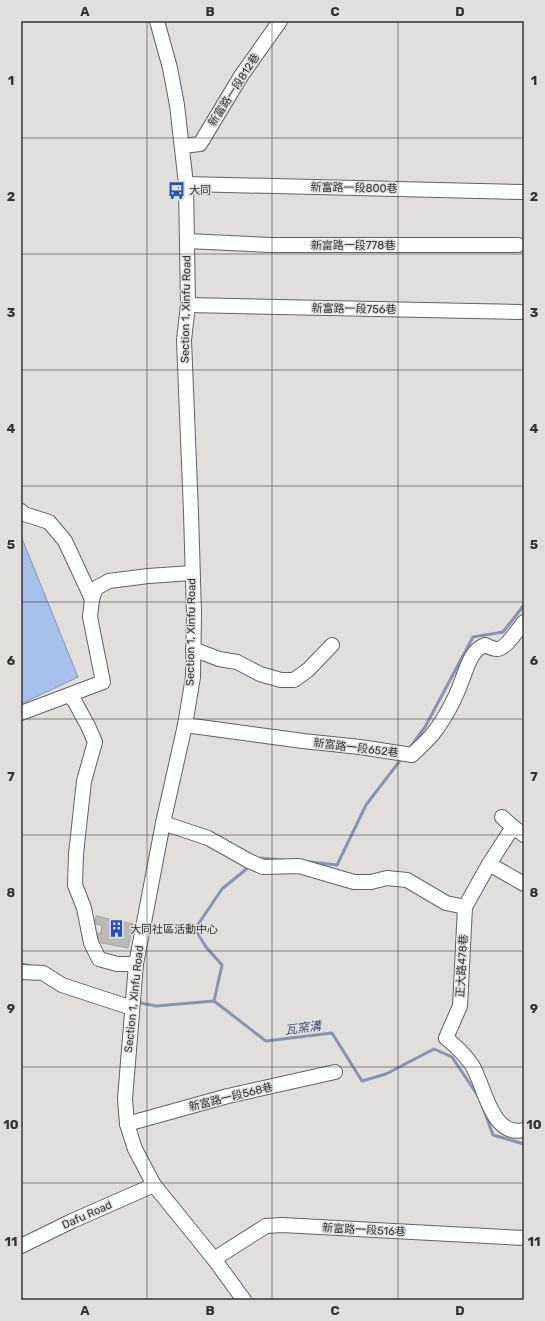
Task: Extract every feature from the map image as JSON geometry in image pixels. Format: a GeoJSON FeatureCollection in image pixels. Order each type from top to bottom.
{"type":"FeatureCollection","features":[{"type":"Feature","properties":{"kind":"street","name":"Section 1, Xinfu Road"},"geometry":{"type":"LineString","coordinates":[[157,21],[170,68],[177,105],[186,184],[188,305],[184,340],[192,513],[193,677],[185,725],[163,823],[136,964],[124,1099],[127,1124],[135,1149],[154,1185],[214,1259],[244,1300]]}},
{"type":"Feature","properties":{"kind":"street","name":"新富路一段812巷"},"geometry":{"type":"LineString","coordinates":[[182,146],[200,144],[241,76],[280,21]]}},
{"type":"Feature","properties":{"kind":"street","name":"新富路一段800巷"},"geometry":{"type":"LineString","coordinates":[[186,184],[523,192]]}},
{"type":"Feature","properties":{"kind":"street","name":"新富路一段778巷"},"geometry":{"type":"LineString","coordinates":[[187,241],[270,245],[518,245]]}},
{"type":"Feature","properties":{"kind":"street","name":"新富路一段756巷"},"geometry":{"type":"LineString","coordinates":[[188,305],[520,312]]}},
{"type":"Feature","properties":{"kind":"street"},"geometry":{"type":"LineString","coordinates":[[21,511],[24,514],[49,522],[65,541],[92,599]]}},
{"type":"Feature","properties":{"kind":"street"},"geometry":{"type":"LineString","coordinates":[[21,713],[103,682],[90,616],[92,599],[96,588],[109,581],[148,576],[192,573]]}},
{"type":"Feature","properties":{"kind":"street","name":"新富路一段652巷"},"geometry":{"type":"LineString","coordinates":[[185,725],[412,755],[432,734],[456,696],[468,665],[476,651],[485,645],[495,650],[505,646],[524,622]]}},
{"type":"Feature","properties":{"kind":"street"},"geometry":{"type":"LineString","coordinates":[[193,649],[220,659],[237,662],[260,674],[282,680],[294,680],[308,670],[332,645]]}},
{"type":"Feature","properties":{"kind":"street"},"geometry":{"type":"LineString","coordinates":[[69,695],[75,702],[95,742],[84,781],[76,854],[75,886],[84,908],[91,943],[99,959],[117,964],[136,964]]}},
{"type":"Feature","properties":{"kind":"street"},"geometry":{"type":"LineString","coordinates":[[163,823],[208,838],[249,861],[263,867],[299,866],[354,882],[371,882],[387,878],[407,880],[446,902],[465,907],[489,864],[518,831],[502,817]]}},
{"type":"Feature","properties":{"kind":"street"},"geometry":{"type":"LineString","coordinates":[[489,864],[524,884]]}},
{"type":"Feature","properties":{"kind":"street","name":"正大路478巷"},"geometry":{"type":"LineString","coordinates":[[465,907],[460,1006],[446,1038],[456,1046],[472,1066],[484,1095],[500,1124],[512,1131],[524,1130]]}},
{"type":"Feature","properties":{"kind":"street"},"geometry":{"type":"LineString","coordinates":[[21,972],[43,973],[62,985],[132,1008]]}},
{"type":"Feature","properties":{"kind":"street","name":"新富路一段568巷"},"geometry":{"type":"LineString","coordinates":[[127,1124],[228,1096],[335,1072]]}},
{"type":"Feature","properties":{"kind":"street","name":"Dafu Road"},"geometry":{"type":"LineString","coordinates":[[21,1246],[72,1221],[154,1185]]}},
{"type":"Feature","properties":{"kind":"street","name":"新富路一段516巷"},"geometry":{"type":"LineString","coordinates":[[214,1259],[266,1226],[282,1225],[524,1238]]}},
{"type":"Feature","properties":{"kind":"water"},"geometry":{"type":"Polygon","coordinates":[[[21,536],[78,677],[21,704],[21,536]]]}},
{"type":"Feature","properties":{"kind":"building","name":"大同社區活動中心"},"geometry":{"type":"Polygon","coordinates":[[[96,916],[133,924],[128,948],[97,942],[98,933],[101,933],[102,925],[94,924],[96,916]]]}},
{"type":"Feature","properties":{"kind":"waterway"},"geometry":{"type":"LineString","coordinates":[[409,749],[425,727],[473,637],[503,632],[524,605]]}},
{"type":"Feature","properties":{"kind":"waterway"},"geometry":{"type":"LineString","coordinates":[[310,862],[337,865],[366,805],[402,758]]}},
{"type":"Feature","properties":{"kind":"waterway"},"geometry":{"type":"LineString","coordinates":[[257,860],[260,858],[283,860]]}},
{"type":"Feature","properties":{"kind":"waterway"},"geometry":{"type":"LineString","coordinates":[[214,1001],[222,965],[206,947],[195,929],[222,889],[250,866]]}},
{"type":"Feature","properties":{"kind":"waterway","name":"瓦窯溝"},"geometry":{"type":"LineString","coordinates":[[21,964],[31,966]]}},
{"type":"Feature","properties":{"kind":"waterway","name":"瓦窯溝"},"geometry":{"type":"LineString","coordinates":[[136,1002],[156,1006],[214,1001],[266,1041],[332,1033],[362,1081],[386,1074],[434,1049],[452,1057],[478,1096]]}},
{"type":"Feature","properties":{"kind":"waterway","name":"瓦窯溝"},"geometry":{"type":"LineString","coordinates":[[482,1105],[493,1135],[524,1144]]}},
{"type":"Feature","properties":{"kind":"place","name":"大同"},"geometry":{"type":"Point","coordinates":[176,190]}},
{"type":"Feature","properties":{"kind":"place","name":"大同社區活動中心"},"geometry":{"type":"Point","coordinates":[117,929]}}]}
